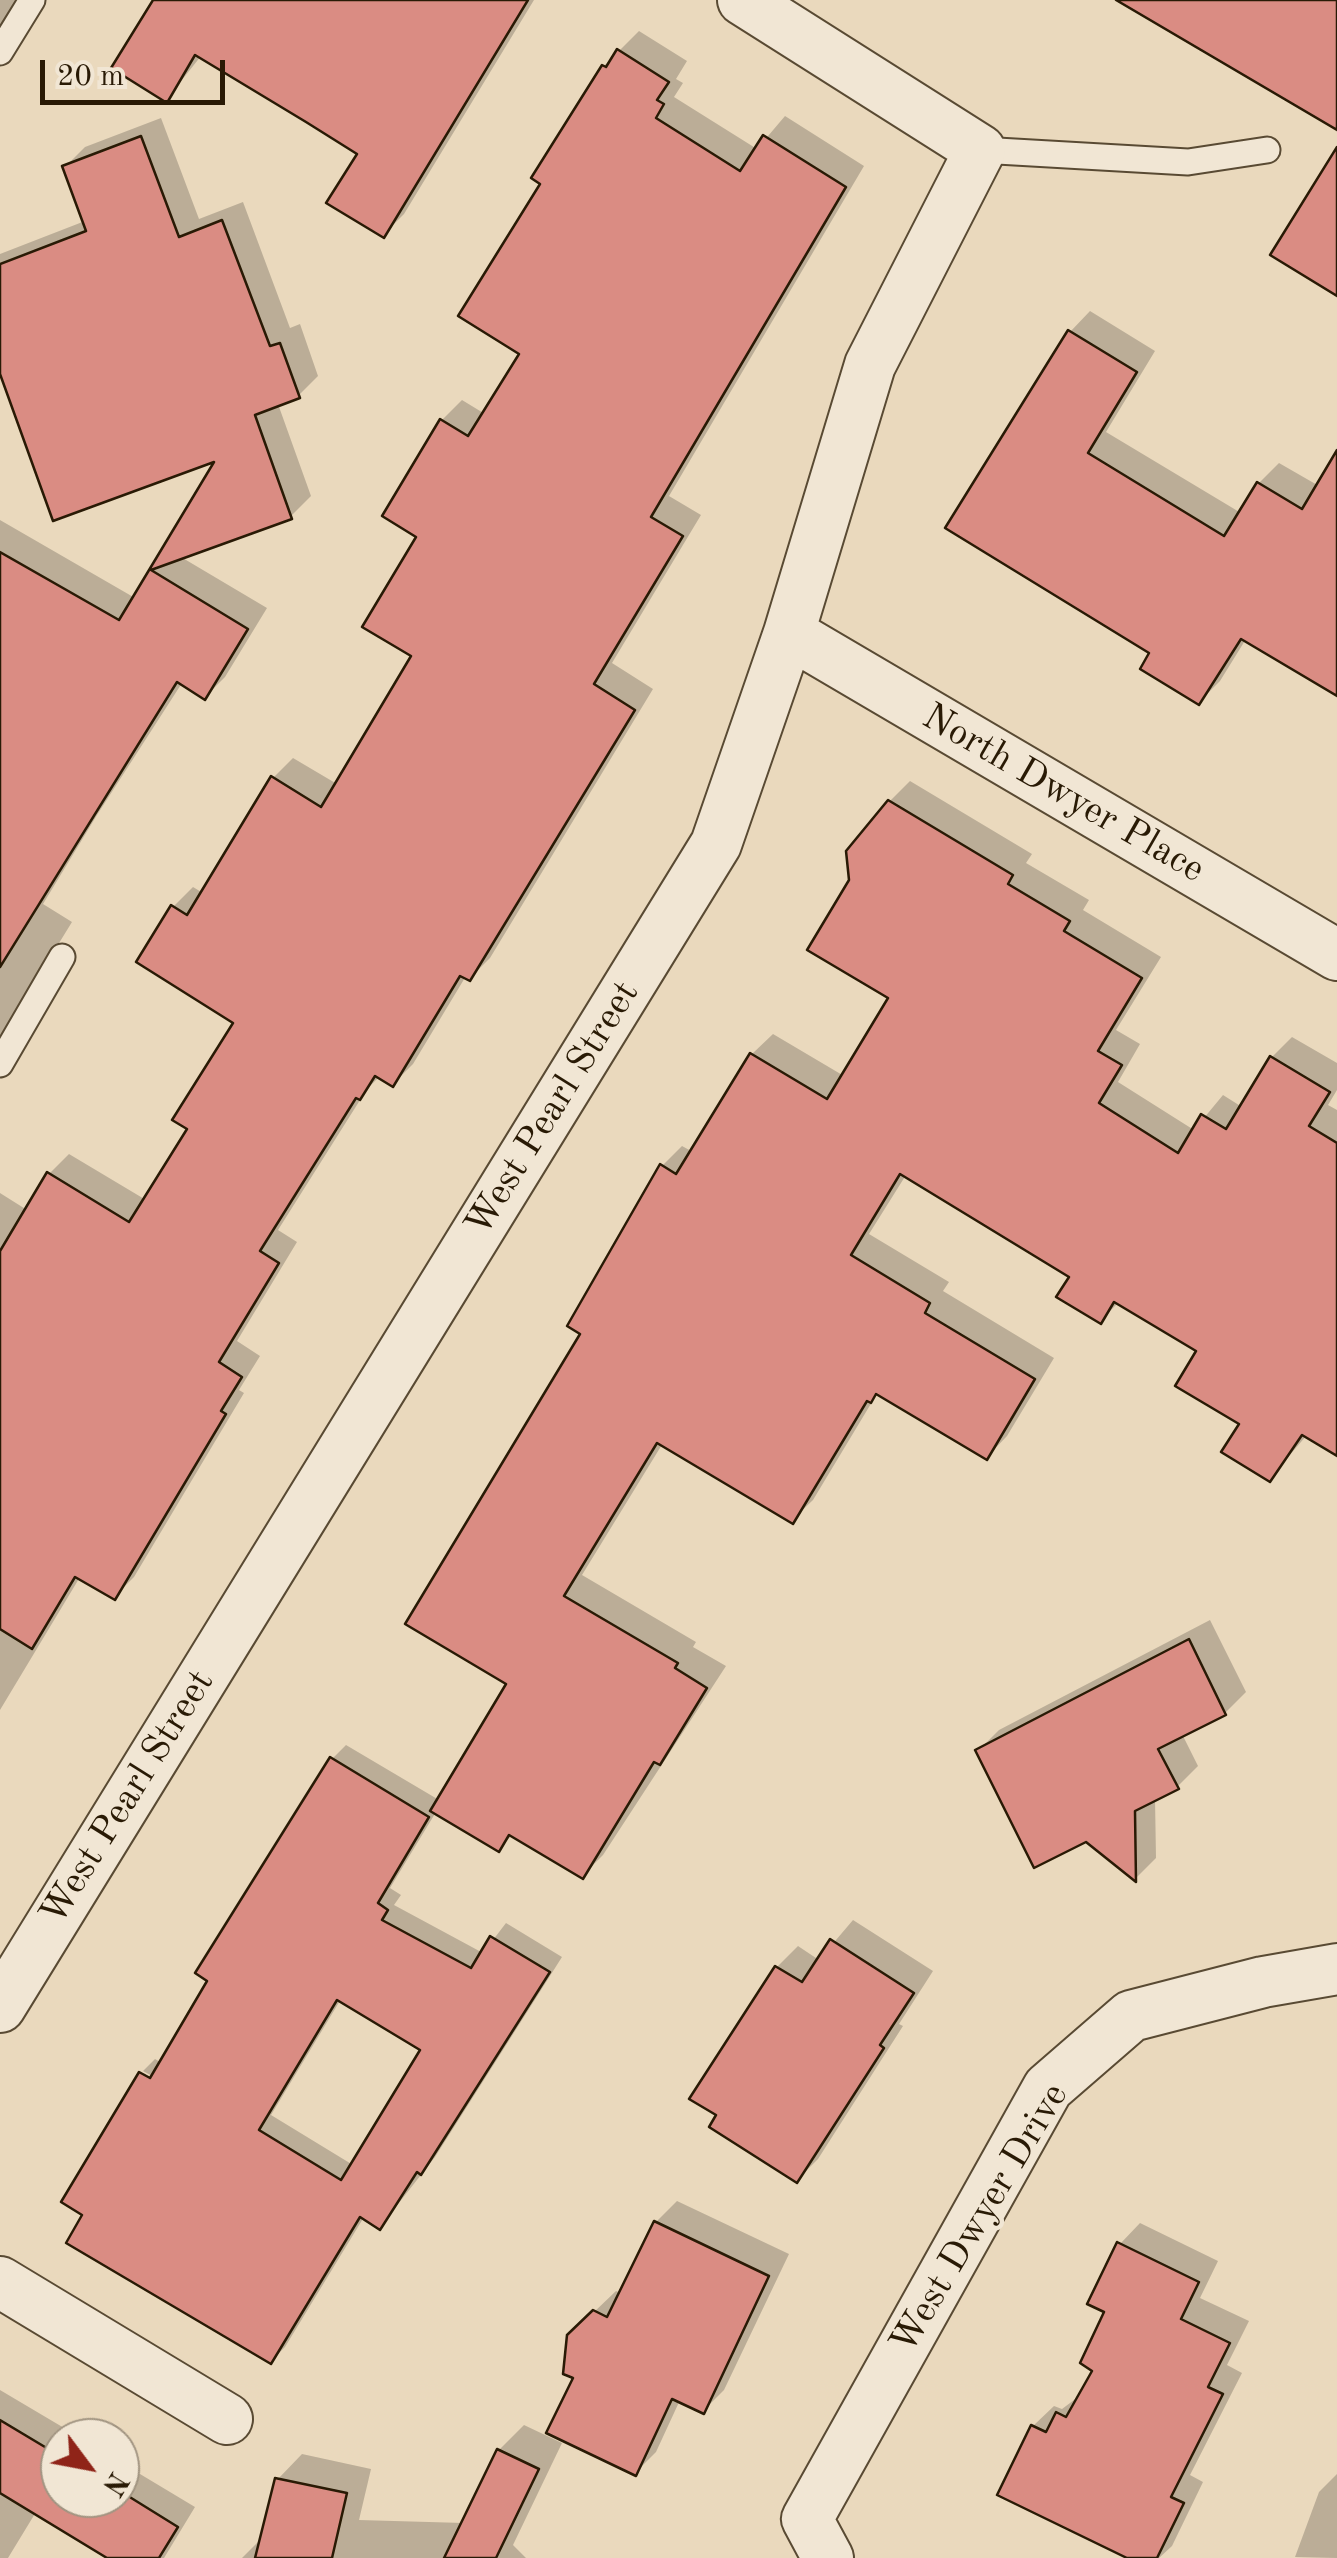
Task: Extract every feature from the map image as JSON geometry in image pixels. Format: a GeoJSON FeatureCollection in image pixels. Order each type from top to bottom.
{"type":"FeatureCollection","features":[{"type":"Feature","properties":{"kind":"street"},"geometry":{"type":"LineString","coordinates":[[744,0],[980,150]]}},
{"type":"Feature","properties":{"kind":"street","name":"West Pearl Street"},"geometry":{"type":"LineString","coordinates":[[0,2007],[716,844],[789,633],[870,365],[980,150]]}},
{"type":"Feature","properties":{"kind":"street","name":"North Dwyer Place"},"geometry":{"type":"LineString","coordinates":[[789,633],[1337,955]]}},
{"type":"Feature","properties":{"kind":"street","name":"West Dwyer Drive"},"geometry":{"type":"LineString","coordinates":[[817,2538],[1048,2088],[1131,2016],[1263,1982],[1337,1969]]}},
{"type":"Feature","properties":{"kind":"street"},"geometry":{"type":"LineString","coordinates":[[0,2282],[228,2418]]}},
{"type":"Feature","properties":{"kind":"lane"},"geometry":{"type":"LineString","coordinates":[[0,52],[32,0]]}},
{"type":"Feature","properties":{"kind":"lane"},"geometry":{"type":"LineString","coordinates":[[980,150],[1188,162],[1267,150]]}},
{"type":"Feature","properties":{"kind":"lane"},"geometry":{"type":"LineString","coordinates":[[0,1064],[62,958]]}},
{"type":"Feature","properties":{"kind":"building"},"geometry":{"type":"Polygon","coordinates":[[[153,0],[528,0],[384,238],[326,203],[357,154],[306,122],[195,55],[167,103],[111,68],[153,0]]]}},
{"type":"Feature","properties":{"kind":"building"},"geometry":{"type":"Polygon","coordinates":[[[1116,0],[1337,0],[1337,130],[1116,0]]]}},
{"type":"Feature","properties":{"kind":"building"},"geometry":{"type":"Polygon","coordinates":[[[617,49],[669,82],[657,100],[664,104],[656,118],[740,171],[763,135],[846,187],[651,517],[683,536],[594,684],[635,710],[470,981],[460,976],[393,1087],[375,1076],[360,1100],[356,1098],[260,1251],[279,1263],[219,1362],[242,1377],[221,1411],[226,1414],[115,1600],[75,1577],[32,1649],[0,1629],[0,1251],[47,1172],[129,1222],[187,1129],[172,1120],[233,1023],[136,962],[171,905],[187,915],[271,776],[321,807],[411,656],[362,627],[416,537],[382,516],[440,419],[468,436],[519,354],[458,316],[540,184],[531,178],[602,65],[606,67],[617,49]]]}},
{"type":"Feature","properties":{"kind":"building"},"geometry":{"type":"Polygon","coordinates":[[[141,136],[179,237],[222,220],[270,346],[280,343],[300,398],[255,415],[292,519],[151,570],[248,629],[205,700],[177,682],[0,967],[0,552],[119,620],[214,462],[53,521],[0,374],[0,264],[86,231],[62,166],[141,136]]]}},
{"type":"Feature","properties":{"kind":"building"},"geometry":{"type":"Polygon","coordinates":[[[1337,147],[1337,296],[1270,255],[1337,147]]]}},
{"type":"Feature","properties":{"kind":"building"},"geometry":{"type":"Polygon","coordinates":[[[1068,330],[1137,372],[1088,453],[1224,536],[1257,482],[1302,509],[1337,450],[1337,696],[1241,639],[1199,705],[1140,669],[1149,653],[945,528],[1068,330]]]}},
{"type":"Feature","properties":{"kind":"building"},"geometry":{"type":"Polygon","coordinates":[[[888,800],[1013,875],[1008,884],[1070,921],[1064,931],[1142,978],[1098,1051],[1122,1065],[1099,1103],[1178,1153],[1201,1114],[1226,1129],[1270,1056],[1330,1092],[1309,1126],[1337,1143],[1337,1456],[1302,1435],[1270,1482],[1221,1452],[1239,1424],[1175,1386],[1196,1351],[1114,1302],[1101,1324],[1056,1297],[1069,1277],[900,1174],[851,1255],[930,1303],[925,1313],[1035,1379],[987,1460],[876,1394],[871,1403],[867,1401],[793,1524],[657,1443],[564,1596],[678,1663],[675,1668],[707,1688],[660,1765],[654,1762],[583,1879],[509,1835],[499,1852],[430,1811],[506,1684],[405,1624],[580,1334],[567,1326],[660,1164],[676,1174],[750,1053],[827,1099],[888,998],[807,950],[849,880],[846,851],[888,800]]]}},
{"type":"Feature","properties":{"kind":"building"},"geometry":{"type":"Polygon","coordinates":[[[1189,1639],[1226,1715],[1158,1749],[1179,1789],[1135,1811],[1136,1882],[1086,1842],[1034,1868],[975,1750],[1189,1639]]]}},
{"type":"Feature","properties":{"kind":"building"},"geometry":{"type":"Polygon","coordinates":[[[330,1757],[429,1817],[378,1903],[388,1910],[382,1920],[471,1968],[490,1936],[550,1972],[421,2175],[417,2172],[380,2230],[360,2217],[271,2364],[66,2243],[82,2215],[61,2202],[139,2072],[150,2078],[207,1981],[195,1973],[330,1757]],[[337,2000],[259,2130],[341,2180],[420,2050],[337,2000]]]}},
{"type":"Feature","properties":{"kind":"building"},"geometry":{"type":"Polygon","coordinates":[[[830,1939],[914,1993],[880,2045],[884,2048],[797,2183],[709,2127],[716,2115],[689,2099],[775,1966],[802,1982],[830,1939]]]}},
{"type":"Feature","properties":{"kind":"building"},"geometry":{"type":"Polygon","coordinates":[[[654,2221],[769,2276],[704,2414],[672,2399],[636,2476],[546,2433],[573,2378],[563,2374],[567,2335],[593,2310],[607,2317],[654,2221]]]}},
{"type":"Feature","properties":{"kind":"building"},"geometry":{"type":"Polygon","coordinates":[[[1117,2242],[1199,2282],[1181,2319],[1230,2343],[1208,2387],[1223,2394],[1171,2497],[1184,2503],[1157,2558],[1127,2558],[997,2495],[1031,2425],[1046,2432],[1056,2412],[1066,2417],[1092,2371],[1080,2363],[1104,2312],[1087,2304],[1117,2242]]]}},
{"type":"Feature","properties":{"kind":"building"},"geometry":{"type":"Polygon","coordinates":[[[0,2420],[40,2444],[40,2517],[0,2493],[0,2420]]]}},
{"type":"Feature","properties":{"kind":"building"},"geometry":{"type":"Polygon","coordinates":[[[497,2449],[539,2469],[496,2558],[444,2558],[497,2449]]]}},
{"type":"Feature","properties":{"kind":"building"},"geometry":{"type":"Polygon","coordinates":[[[275,2478],[347,2493],[332,2558],[255,2558],[275,2478]]]}},
{"type":"Feature","properties":{"kind":"building"},"geometry":{"type":"Polygon","coordinates":[[[140,2503],[178,2527],[159,2558],[107,2558],[41,2518],[140,2518],[140,2503]]]}}]}
